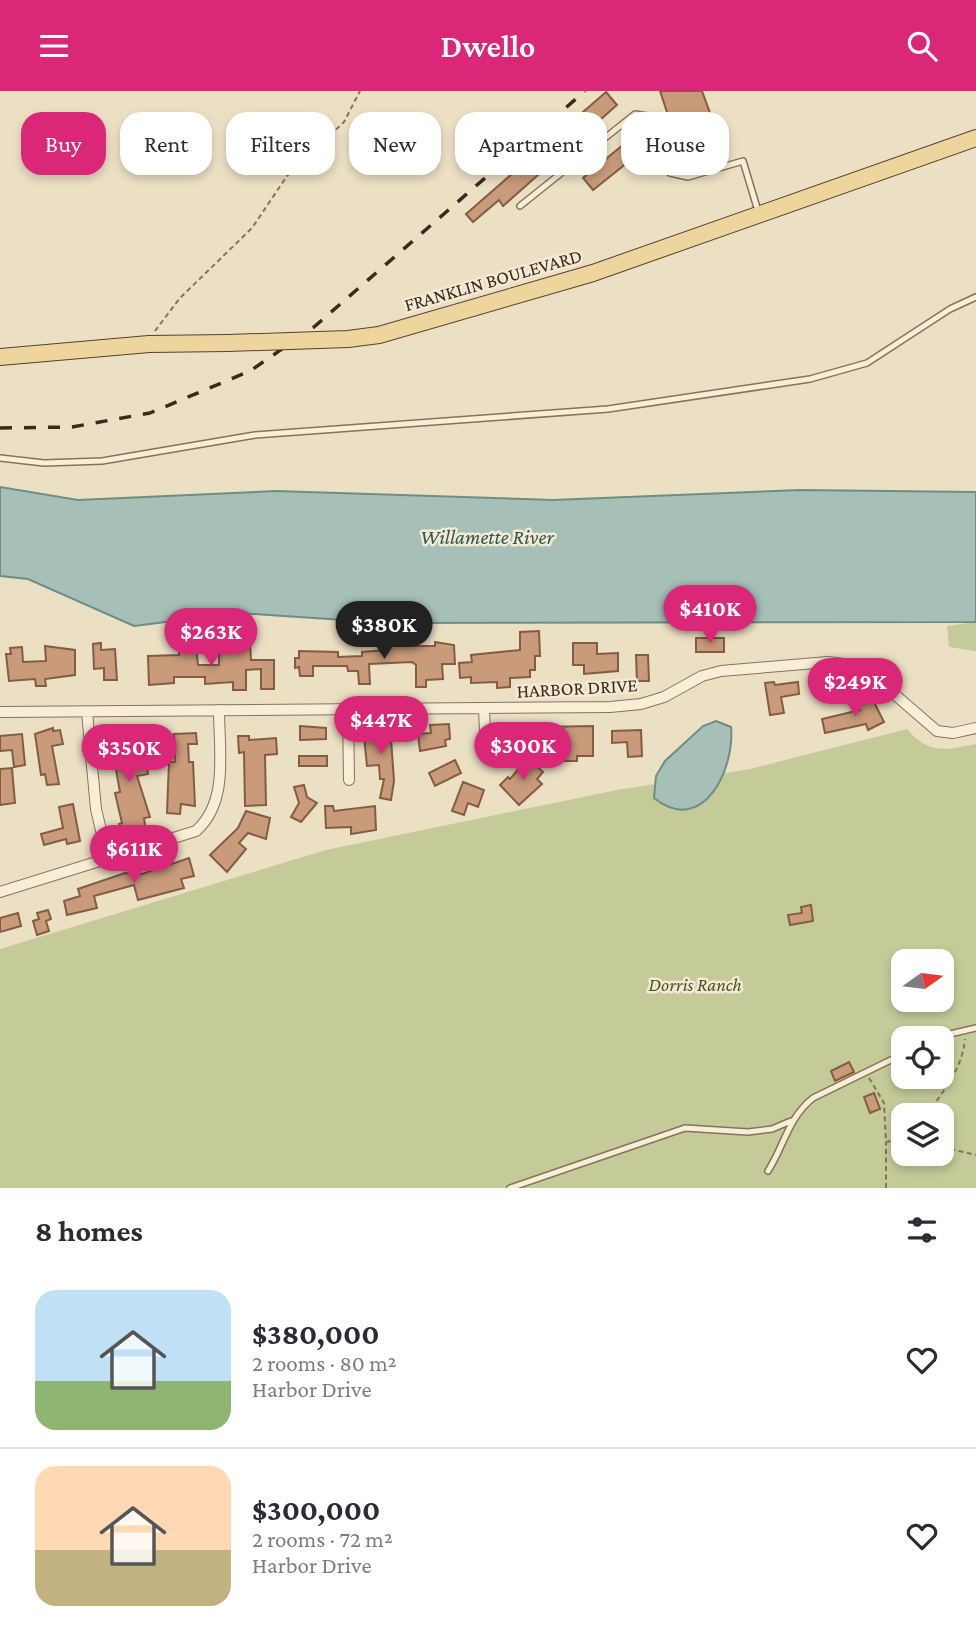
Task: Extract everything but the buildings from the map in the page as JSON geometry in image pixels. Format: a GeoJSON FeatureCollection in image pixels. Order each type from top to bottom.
{"type":"FeatureCollection","features":[{"type":"Feature","properties":{"kind":"main road","name":"FRANKLIN BOULEVARD"},"geometry":{"type":"LineString","coordinates":[[0,357],[149,344],[348,339],[379,335],[593,272],[976,138]]}},
{"type":"Feature","properties":{"kind":"street","name":"HARBOR DRIVE"},"geometry":{"type":"LineString","coordinates":[[0,712],[484,709],[641,704],[664,697],[702,676],[720,671],[828,662],[852,665],[871,674],[937,731],[953,733],[976,728]]}},
{"type":"Feature","properties":{"kind":"street"},"geometry":{"type":"LineString","coordinates":[[484,709],[486,754]]}},
{"type":"Feature","properties":{"kind":"street"},"geometry":{"type":"LineString","coordinates":[[348,710],[349,780]]}},
{"type":"Feature","properties":{"kind":"street"},"geometry":{"type":"LineString","coordinates":[[0,892],[184,837],[207,822],[216,806],[219,788],[219,711]]}},
{"type":"Feature","properties":{"kind":"street"},"geometry":{"type":"LineString","coordinates":[[86,712],[94,795],[108,860]]}},
{"type":"Feature","properties":{"kind":"lane"},"geometry":{"type":"LineString","coordinates":[[520,206],[635,114],[641,114],[654,124],[670,173],[688,177],[743,161],[759,214]]}},
{"type":"Feature","properties":{"kind":"lane"},"geometry":{"type":"LineString","coordinates":[[0,458],[44,463],[102,461],[255,435],[608,409],[810,379],[867,363],[950,309],[976,297]]}},
{"type":"Feature","properties":{"kind":"lane"},"geometry":{"type":"LineString","coordinates":[[954,1032],[976,1028]]}},
{"type":"Feature","properties":{"kind":"lane"},"geometry":{"type":"LineString","coordinates":[[510,1188],[685,1128],[748,1132],[772,1129],[791,1121],[813,1098],[891,1061]]}},
{"type":"Feature","properties":{"kind":"lane"},"geometry":{"type":"LineString","coordinates":[[768,1171],[779,1154],[791,1121]]}},
{"type":"Feature","properties":{"kind":"path"},"geometry":{"type":"LineString","coordinates":[[149,344],[158,324],[180,298],[252,228],[287,176],[344,122],[360,91]]}},
{"type":"Feature","properties":{"kind":"path"},"geometry":{"type":"LineString","coordinates":[[936,1103],[954,1078],[964,1055],[967,1028]]}},
{"type":"Feature","properties":{"kind":"path"},"geometry":{"type":"LineString","coordinates":[[867,1074],[884,1103],[886,1188]]}},
{"type":"Feature","properties":{"kind":"path"},"geometry":{"type":"LineString","coordinates":[[886,1142],[891,1141]]}},
{"type":"Feature","properties":{"kind":"path"},"geometry":{"type":"LineString","coordinates":[[954,1149],[976,1155]]}},
{"type":"Feature","properties":{"kind":"green space"},"geometry":{"type":"Polygon","coordinates":[[[976,622],[976,651],[949,647],[947,626],[976,622]]]}},
{"type":"Feature","properties":{"kind":"green space","name":"Dorris Ranch"},"geometry":{"type":"Polygon","coordinates":[[[907,729],[923,743],[939,749],[976,744],[976,1188],[0,1188],[0,949],[326,850],[617,790],[750,769],[907,729]]]}},
{"type":"Feature","properties":{"kind":"water","name":"Willamette River"},"geometry":{"type":"Polygon","coordinates":[[[0,487],[78,500],[276,491],[553,500],[800,490],[976,492],[976,622],[389,623],[237,613],[134,626],[28,579],[0,576],[0,487]]]}},
{"type":"Feature","properties":{"kind":"water"},"geometry":{"type":"Polygon","coordinates":[[[716,721],[731,727],[731,744],[728,761],[712,793],[701,804],[687,809],[672,808],[654,798],[656,776],[665,761],[703,726],[716,721]]]}},
{"type":"Feature","properties":{"kind":"railway"},"geometry":{"type":"LineString","coordinates":[[0,428],[72,427],[150,413],[250,371],[314,327],[585,91]]}}]}
